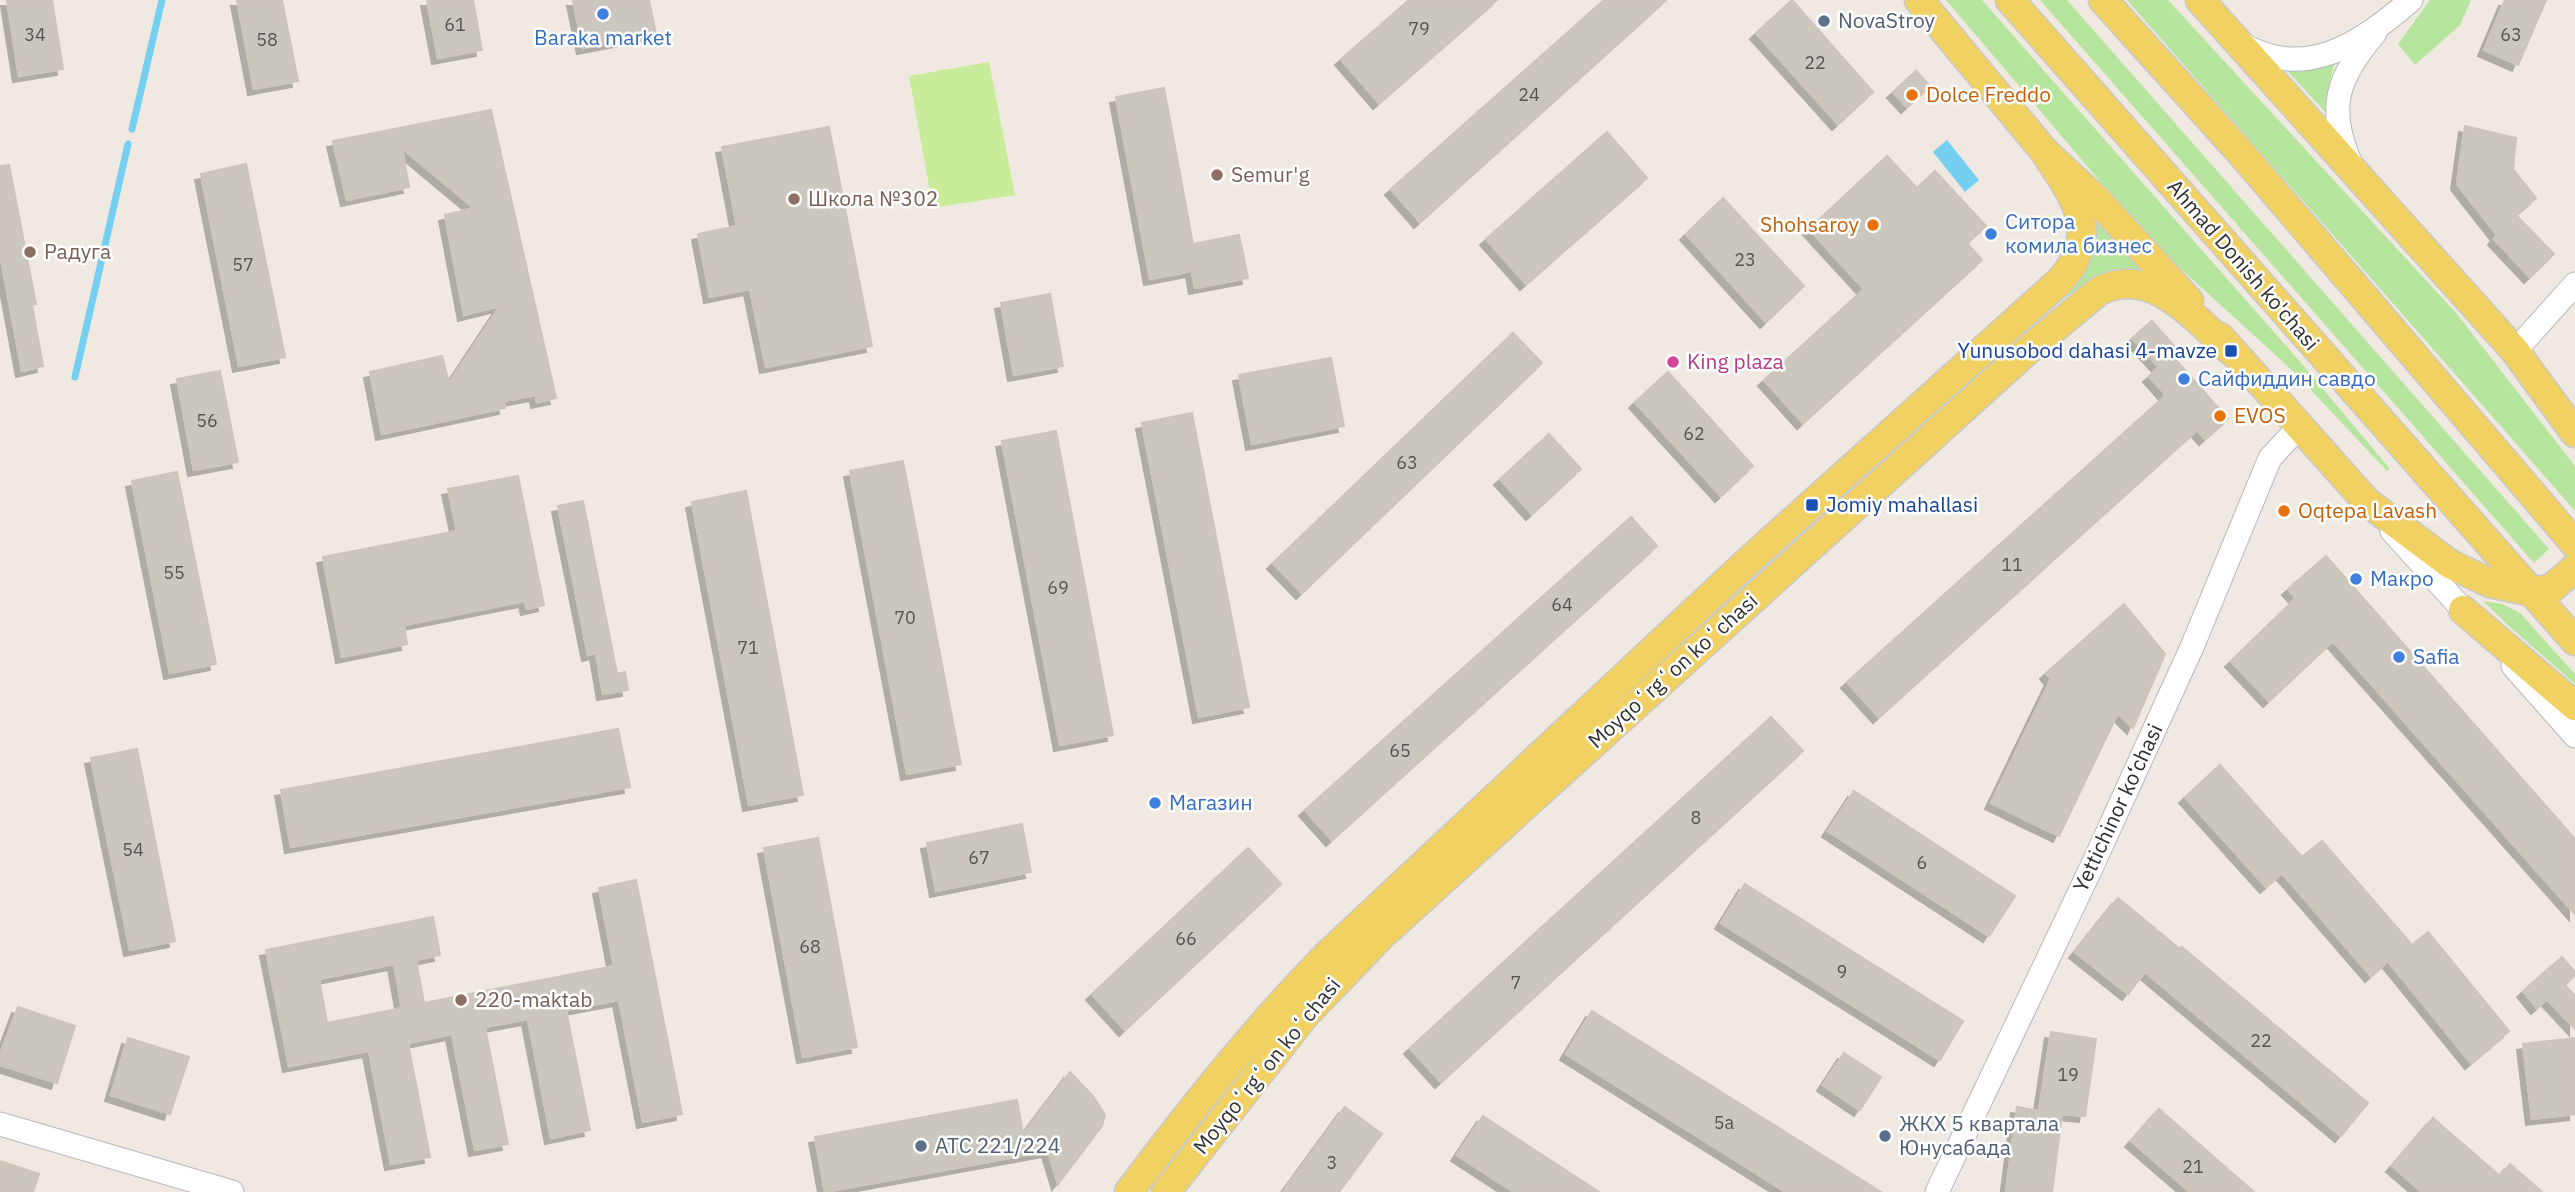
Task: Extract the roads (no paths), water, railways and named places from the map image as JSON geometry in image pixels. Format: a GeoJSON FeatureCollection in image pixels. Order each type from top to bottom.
{"type":"FeatureCollection","features":[{"type":"Feature","properties":{"kind":"main road"},"geometry":{"type":"LineString","coordinates":[[1919,0],[2044,151],[2109,212],[2164,271],[2231,351],[2367,502],[2450,564],[2490,583],[2532,592],[2552,588],[2575,568]]}},
{"type":"Feature","properties":{"kind":"main road","name":"Ahmad Donish ko'chasi"},"geometry":{"type":"LineString","coordinates":[[2010,0],[2575,641]]}},
{"type":"Feature","properties":{"kind":"main road"},"geometry":{"type":"LineString","coordinates":[[2103,0],[2239,152],[2575,544]]}},
{"type":"Feature","properties":{"kind":"main road"},"geometry":{"type":"LineString","coordinates":[[2200,0],[2515,351],[2575,433]]}},
{"type":"Feature","properties":{"kind":"main road","name":"Moyqoʻrgʻon koʻchasi"},"geometry":{"type":"LineString","coordinates":[[1129,1192],[1227,1066],[1326,956],[1744,565],[2061,280],[2073,266],[2079,251],[2082,220],[2073,196],[2044,151]]}},
{"type":"Feature","properties":{"kind":"main road","name":"Moyqoʻrgʻon koʻchasi"},"geometry":{"type":"LineString","coordinates":[[1166,1192],[1305,1015],[1381,936],[2019,358],[2099,291],[2113,284],[2129,282],[2158,290],[2170,297],[2231,351]]}},
{"type":"Feature","properties":{"kind":"main road"},"geometry":{"type":"LineString","coordinates":[[2463,610],[2575,706]]}},
{"type":"Feature","properties":{"kind":"street"},"geometry":{"type":"LineString","coordinates":[[2355,173],[2344,149],[2338,125],[2337,98],[2348,70],[2384,24],[2411,0]]}},
{"type":"Feature","properties":{"kind":"street"},"geometry":{"type":"LineString","coordinates":[[2236,40],[2270,57],[2305,61],[2328,54],[2384,24]]}},
{"type":"Feature","properties":{"kind":"street"},"geometry":{"type":"LineString","coordinates":[[2575,284],[2515,351],[2575,410]]}},
{"type":"Feature","properties":{"kind":"street","name":"Yettichinor ko‘chasi"},"geometry":{"type":"LineString","coordinates":[[1937,1192],[2039,973],[2094,864],[2192,647],[2270,458],[2300,427]]}},
{"type":"Feature","properties":{"kind":"street"},"geometry":{"type":"LineString","coordinates":[[2367,502],[2575,736]]}},
{"type":"Feature","properties":{"kind":"street"},"geometry":{"type":"LineString","coordinates":[[0,1124],[232,1192]]}},
{"type":"Feature","properties":{"kind":"water"},"geometry":{"type":"Polygon","coordinates":[[[1947,140],[1979,180],[1965,192],[1933,152],[1947,140]]]}},
{"type":"Feature","properties":{"kind":"waterway"},"geometry":{"type":"LineString","coordinates":[[132,129],[162,0]]}},
{"type":"Feature","properties":{"kind":"waterway"},"geometry":{"type":"LineString","coordinates":[[75,377],[128,144]]}},
{"type":"Feature","properties":{"kind":"place","name":"Baraka market"},"geometry":{"type":"Point","coordinates":[603,14]}},
{"type":"Feature","properties":{"kind":"place","name":"NovaStroy"},"geometry":{"type":"Point","coordinates":[1824,21]}},
{"type":"Feature","properties":{"kind":"place","name":"Dolce Freddo"},"geometry":{"type":"Point","coordinates":[1912,95]}},
{"type":"Feature","properties":{"kind":"place","name":"Semur'g"},"geometry":{"type":"Point","coordinates":[1217,175]}},
{"type":"Feature","properties":{"kind":"place","name":"Школа №302"},"geometry":{"type":"Point","coordinates":[794,199]}},
{"type":"Feature","properties":{"kind":"place","name":"Shohsaroy"},"geometry":{"type":"Point","coordinates":[1873,225]}},
{"type":"Feature","properties":{"kind":"place","name":"Ситора комила бизнес"},"geometry":{"type":"Point","coordinates":[1991,234]}},
{"type":"Feature","properties":{"kind":"place","name":"Радуга"},"geometry":{"type":"Point","coordinates":[30,252]}},
{"type":"Feature","properties":{"kind":"place","name":"Yunusobod dahasi 4-mavze"},"geometry":{"type":"Point","coordinates":[2231,351]}},
{"type":"Feature","properties":{"kind":"place","name":"King plaza"},"geometry":{"type":"Point","coordinates":[1673,362]}},
{"type":"Feature","properties":{"kind":"place","name":"Сайфиддин савдо"},"geometry":{"type":"Point","coordinates":[2184,379]}},
{"type":"Feature","properties":{"kind":"place","name":"EVOS"},"geometry":{"type":"Point","coordinates":[2220,416]}},
{"type":"Feature","properties":{"kind":"place","name":"Jomiy mahallasi"},"geometry":{"type":"Point","coordinates":[1812,505]}},
{"type":"Feature","properties":{"kind":"place","name":"Oqtepa Lavash"},"geometry":{"type":"Point","coordinates":[2284,511]}},
{"type":"Feature","properties":{"kind":"place","name":"Макро"},"geometry":{"type":"Point","coordinates":[2356,579]}},
{"type":"Feature","properties":{"kind":"place","name":"Safia"},"geometry":{"type":"Point","coordinates":[2399,657]}},
{"type":"Feature","properties":{"kind":"place","name":"Магазин"},"geometry":{"type":"Point","coordinates":[1155,803]}},
{"type":"Feature","properties":{"kind":"place","name":"220-maktab"},"geometry":{"type":"Point","coordinates":[461,1000]}},
{"type":"Feature","properties":{"kind":"place","name":"ЖКХ 5 квартала Юнусабада"},"geometry":{"type":"Point","coordinates":[1885,1136]}},
{"type":"Feature","properties":{"kind":"place","name":"АТС 221/224"},"geometry":{"type":"Point","coordinates":[921,1146]}}]}
